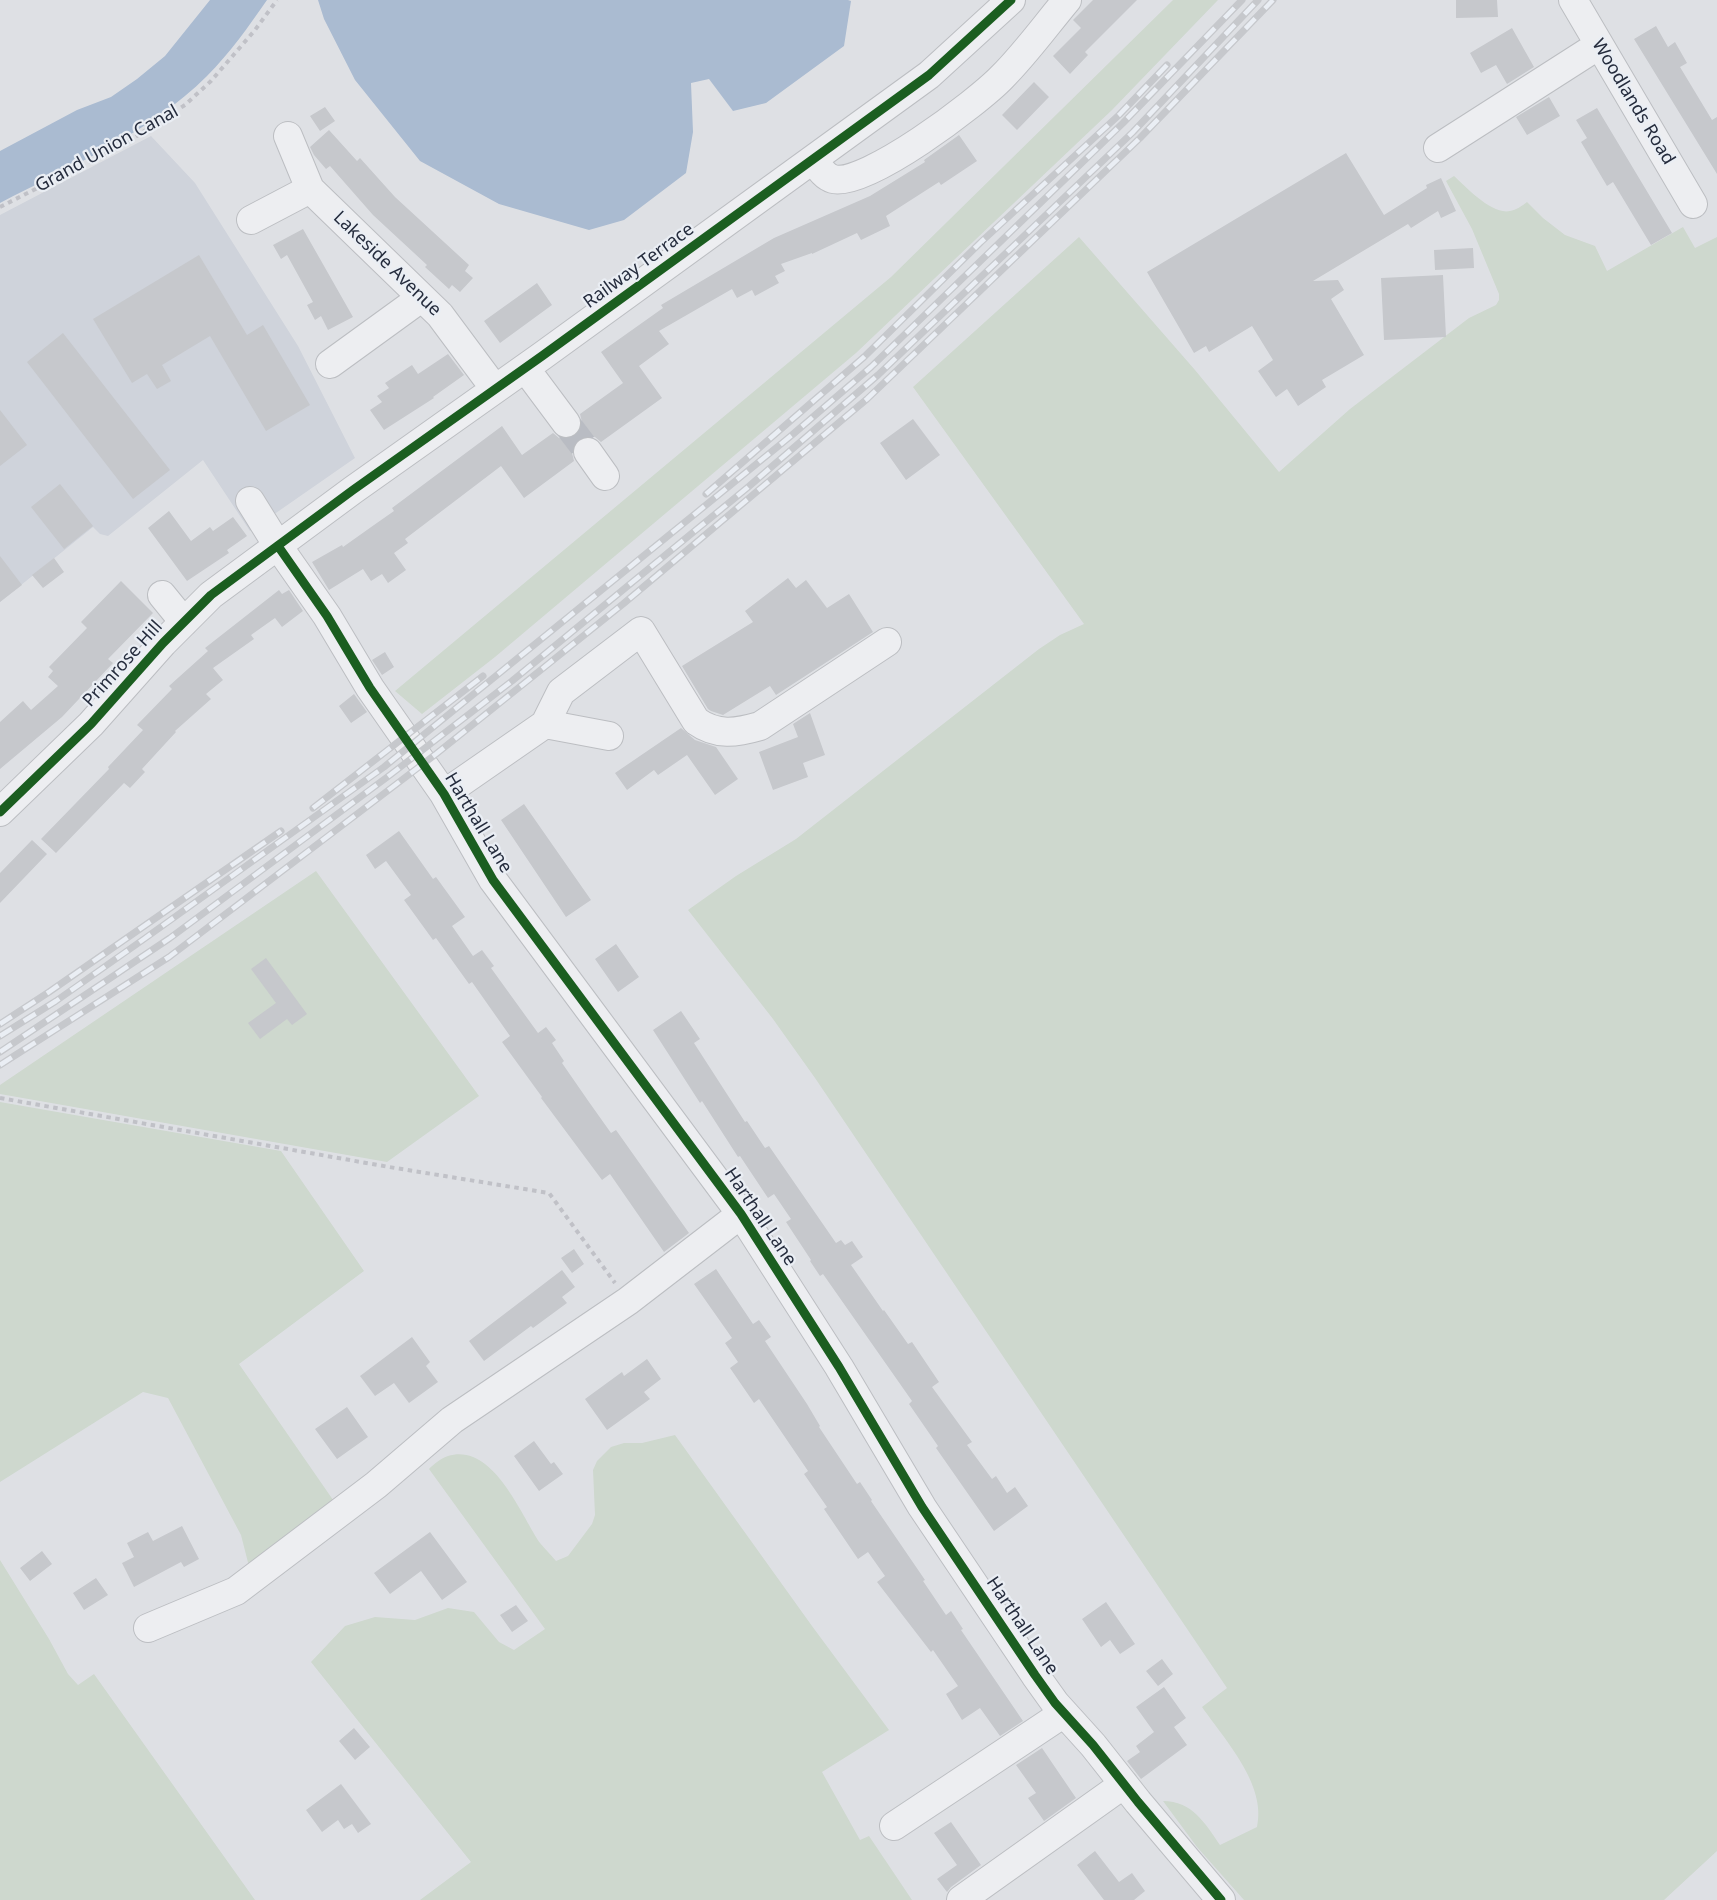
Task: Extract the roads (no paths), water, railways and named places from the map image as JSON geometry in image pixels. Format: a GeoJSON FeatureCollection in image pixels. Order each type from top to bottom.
{"type":"FeatureCollection","features":[{"type":"Feature","properties":{"kind":"street","name":"Railway Terrace"},"geometry":{"type":"LineString","coordinates":[[278,546],[929,75],[1011,0]]}},
{"type":"Feature","properties":{"kind":"street"},"geometry":{"type":"LineString","coordinates":[[814,160],[825,175],[834,179],[851,178],[907,150],[966,108],[1002,77],[1067,0]]}},
{"type":"Feature","properties":{"kind":"street","name":"Woodlands Road"},"geometry":{"type":"LineString","coordinates":[[1573,0],[1693,204]]}},
{"type":"Feature","properties":{"kind":"street"},"geometry":{"type":"LineString","coordinates":[[1438,148],[1599,45]]}},
{"type":"Feature","properties":{"kind":"street","name":"Lakeside Avenue"},"geometry":{"type":"LineString","coordinates":[[288,136],[310,189],[440,315],[495,389]]}},
{"type":"Feature","properties":{"kind":"street"},"geometry":{"type":"LineString","coordinates":[[251,220],[310,189]]}},
{"type":"Feature","properties":{"kind":"street"},"geometry":{"type":"LineString","coordinates":[[330,364],[421,298]]}},
{"type":"Feature","properties":{"kind":"street"},"geometry":{"type":"LineString","coordinates":[[525,368],[566,423]]}},
{"type":"Feature","properties":{"kind":"street"},"geometry":{"type":"LineString","coordinates":[[588,452],[605,476]]}},
{"type":"Feature","properties":{"kind":"street","name":"Harthall Lane"},"geometry":{"type":"LineString","coordinates":[[250,501],[278,546],[327,615],[370,688],[444,794],[493,880],[741,1214],[839,1367],[922,1507],[1035,1675],[1064,1713],[1221,1900]]}},
{"type":"Feature","properties":{"kind":"street","name":"Primrose Hill"},"geometry":{"type":"LineString","coordinates":[[0,812],[91,724],[163,643],[211,595],[278,546]]}},
{"type":"Feature","properties":{"kind":"street"},"geometry":{"type":"LineString","coordinates":[[162,595],[184,622]]}},
{"type":"Feature","properties":{"kind":"street"},"geometry":{"type":"LineString","coordinates":[[444,794],[545,724],[561,692],[641,631],[696,722],[707,729],[724,733],[738,733],[760,726],[887,642]]}},
{"type":"Feature","properties":{"kind":"street"},"geometry":{"type":"LineString","coordinates":[[545,724],[609,736]]}},
{"type":"Feature","properties":{"kind":"street"},"geometry":{"type":"LineString","coordinates":[[148,1628],[236,1592],[376,1485],[452,1420],[628,1301],[741,1214]]}},
{"type":"Feature","properties":{"kind":"street"},"geometry":{"type":"LineString","coordinates":[[894,1826],[1064,1713]]}},
{"type":"Feature","properties":{"kind":"street"},"geometry":{"type":"LineString","coordinates":[[961,1900],[1124,1784]]}},
{"type":"Feature","properties":{"kind":"water"},"geometry":{"type":"Polygon","coordinates":[[[210,0],[267,0],[239,39],[207,76],[161,115],[82,162],[0,203],[0,151],[77,110],[111,97],[137,79],[165,56],[210,0]]]}},
{"type":"Feature","properties":{"kind":"water"},"geometry":{"type":"Polygon","coordinates":[[[318,0],[851,1],[844,46],[766,103],[733,111],[709,79],[691,83],[693,132],[686,173],[624,220],[589,230],[499,204],[420,161],[355,80],[324,19],[318,0]]]}},
{"type":"Feature","properties":{"kind":"tunnel"},"geometry":{"type":"LineString","coordinates":[[566,423],[588,452]]}},
{"type":"Feature","properties":{"kind":"railway"},"geometry":{"type":"LineString","coordinates":[[0,1036],[56,1001],[384,767],[792,435],[871,367],[1123,123],[1242,0]]}},
{"type":"Feature","properties":{"kind":"railway"},"geometry":{"type":"LineString","coordinates":[[0,1052],[170,938],[390,775],[512,681],[747,488],[878,375],[1133,132],[1258,0]]}},
{"type":"Feature","properties":{"kind":"railway"},"geometry":{"type":"LineString","coordinates":[[0,1065],[169,957],[436,754],[623,604],[867,399],[1140,138],[1273,0]]}},
{"type":"Feature","properties":{"kind":"railway"},"geometry":{"type":"LineString","coordinates":[[706,494],[864,357],[981,242],[1119,115],[1167,65]]}},
{"type":"Feature","properties":{"kind":"railway"},"geometry":{"type":"LineString","coordinates":[[313,808],[483,676]]}},
{"type":"Feature","properties":{"kind":"railway"},"geometry":{"type":"LineString","coordinates":[[0,1024],[281,831]]}}]}
